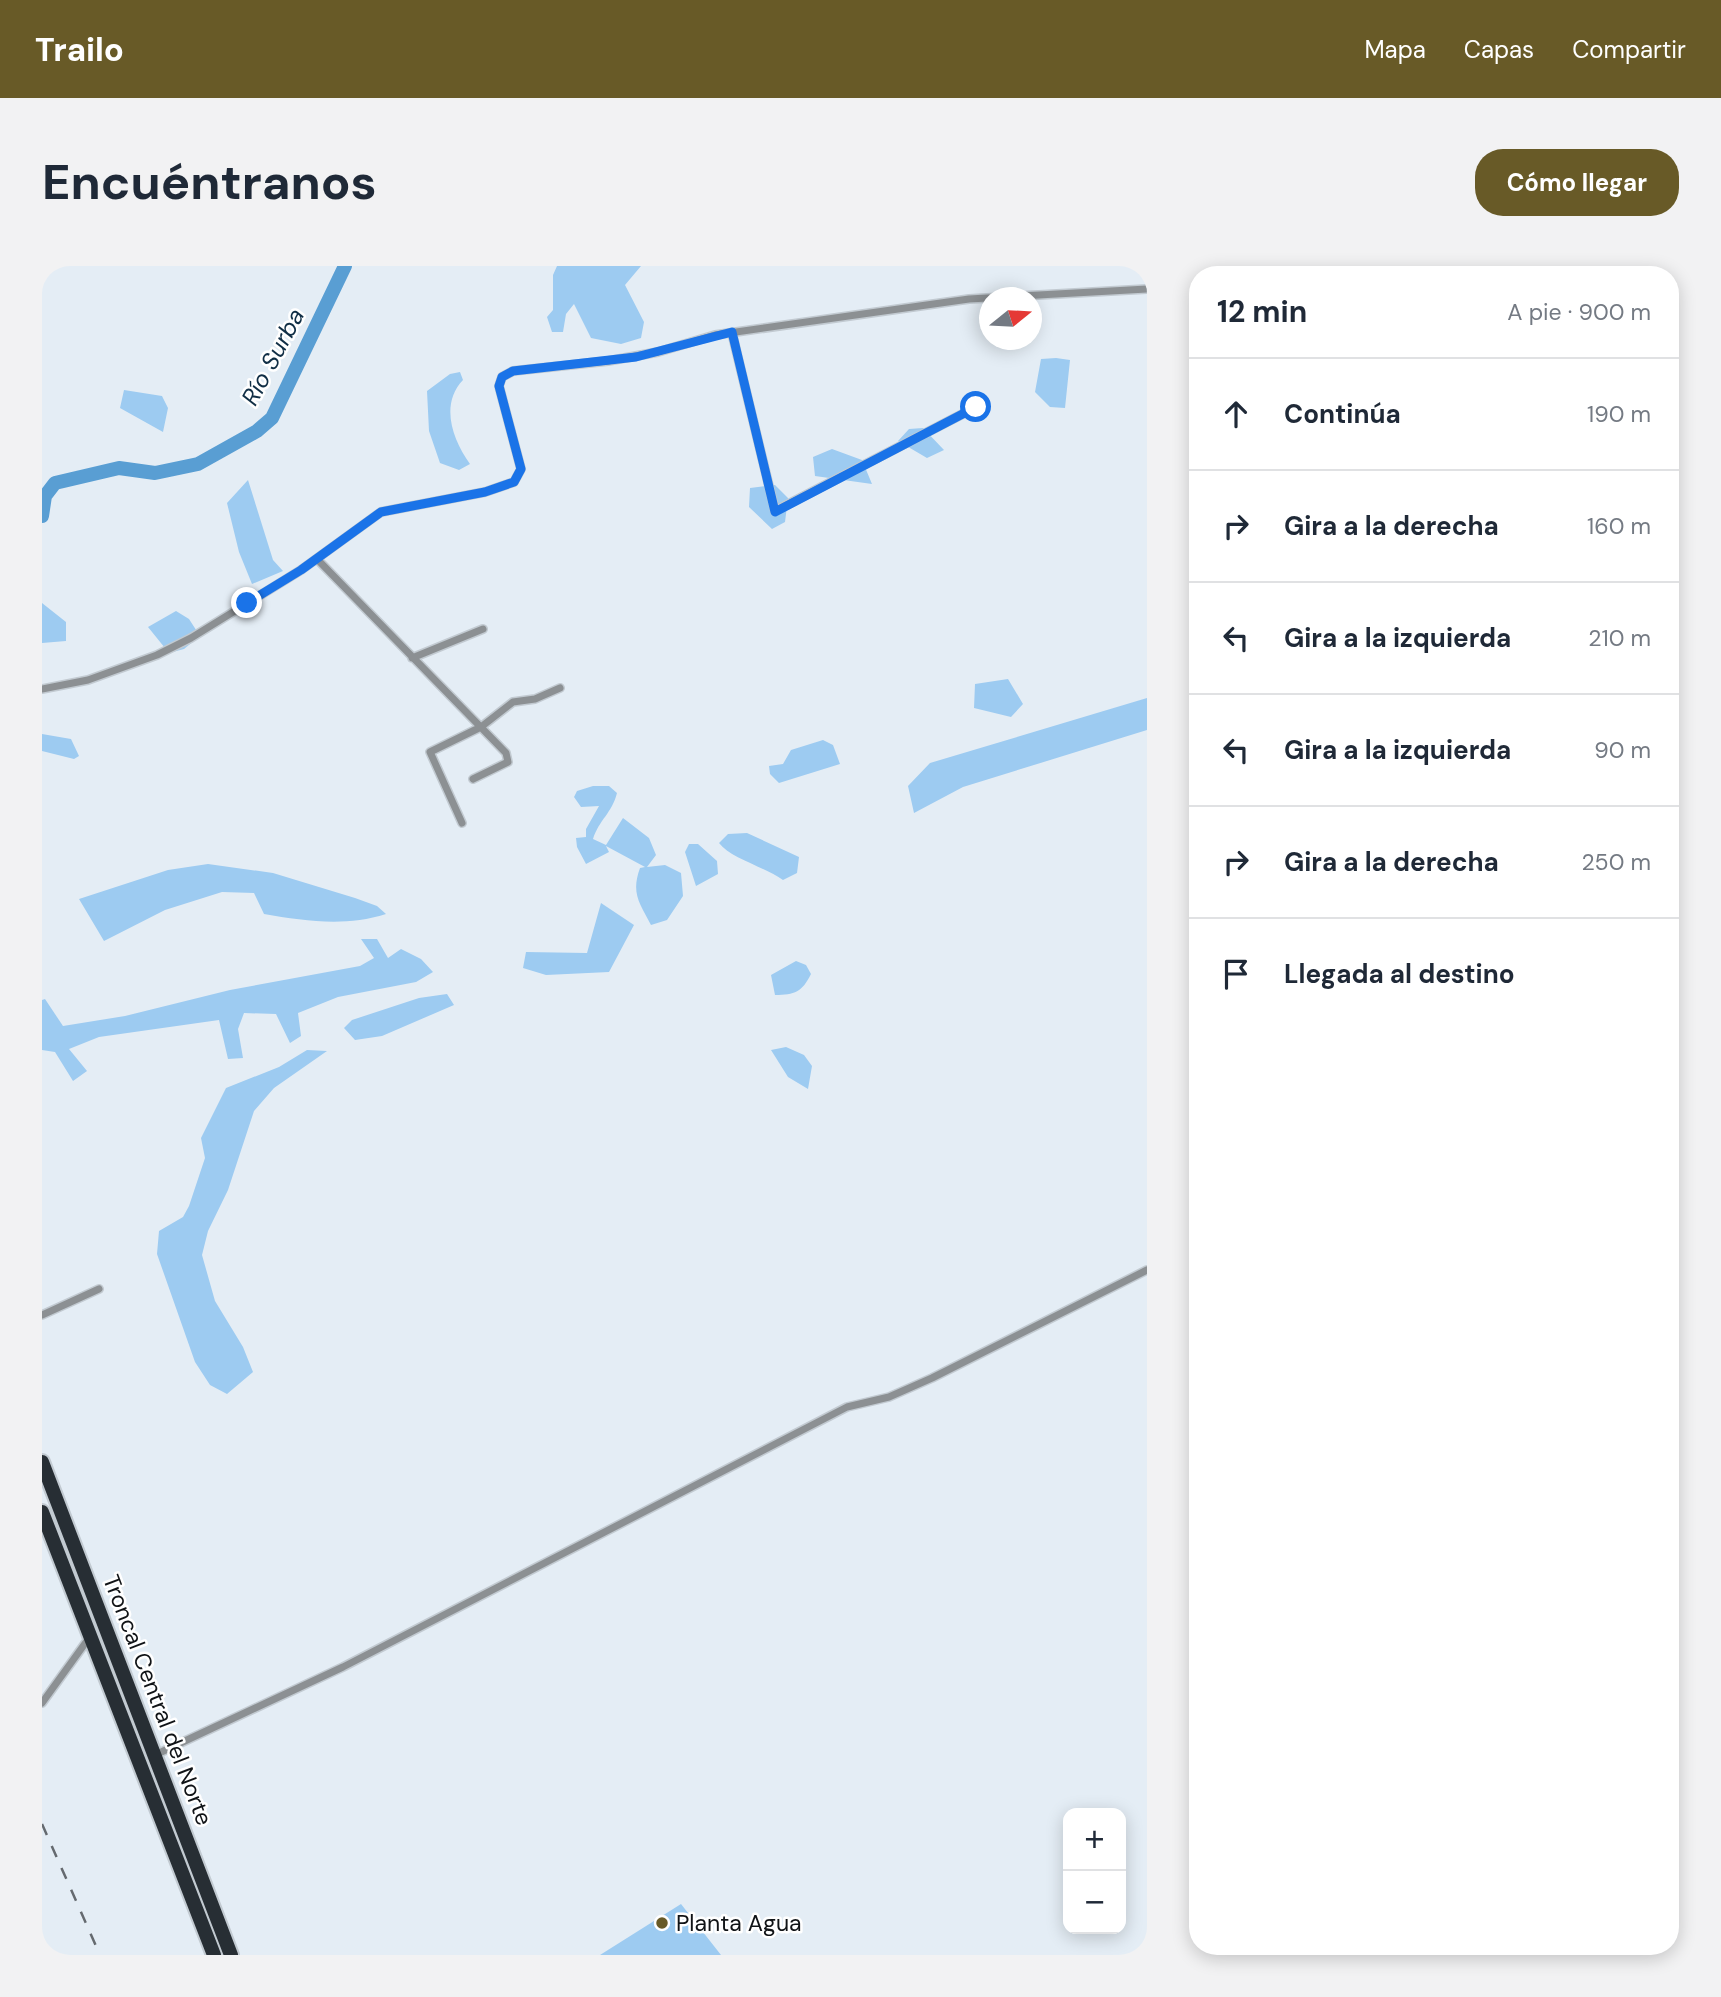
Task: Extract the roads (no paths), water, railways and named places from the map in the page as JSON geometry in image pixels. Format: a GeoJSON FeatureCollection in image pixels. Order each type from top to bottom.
{"type":"FeatureCollection","features":[{"type":"Feature","properties":{"kind":"highway","name":"Troncal Central del Norte"},"geometry":{"type":"LineString","coordinates":[[42,1462],[231,1955]]}},
{"type":"Feature","properties":{"kind":"highway","name":"Troncal Central del Norte"},"geometry":{"type":"LineString","coordinates":[[42,1512],[214,1955]]}},
{"type":"Feature","properties":{"kind":"street"},"geometry":{"type":"LineString","coordinates":[[42,689],[88,680],[191,638],[317,559],[381,512],[485,492],[518,478],[521,469],[499,386],[507,374],[521,369],[636,357],[732,332],[969,299],[1147,289]]}},
{"type":"Feature","properties":{"kind":"street"},"geometry":{"type":"LineString","coordinates":[[732,332],[775,512],[976,407]]}},
{"type":"Feature","properties":{"kind":"street"},"geometry":{"type":"LineString","coordinates":[[317,559],[506,753],[508,762],[473,779]]}},
{"type":"Feature","properties":{"kind":"street"},"geometry":{"type":"LineString","coordinates":[[412,658],[483,629]]}},
{"type":"Feature","properties":{"kind":"street"},"geometry":{"type":"LineString","coordinates":[[462,823],[430,752],[481,727],[513,702],[535,699],[561,688]]}},
{"type":"Feature","properties":{"kind":"street"},"geometry":{"type":"LineString","coordinates":[[155,1755],[343,1667],[847,1407],[888,1397],[910,1387],[1147,1270]]}},
{"type":"Feature","properties":{"kind":"street"},"geometry":{"type":"LineString","coordinates":[[42,1315],[99,1289]]}},
{"type":"Feature","properties":{"kind":"street"},"geometry":{"type":"LineString","coordinates":[[42,1703],[90,1637]]}},
{"type":"Feature","properties":{"kind":"waterway","name":"Río Surba"},"geometry":{"type":"LineString","coordinates":[[42,516],[45,496],[55,483],[119,468],[155,473],[198,464],[257,431],[272,418],[345,266]]}},
{"type":"Feature","properties":{"kind":"railway"},"geometry":{"type":"LineString","coordinates":[[42,1824],[100,1955]]}},
{"type":"Feature","properties":{"kind":"place","name":"Planta Agua"},"geometry":{"type":"Point","coordinates":[662,1923]}}]}
